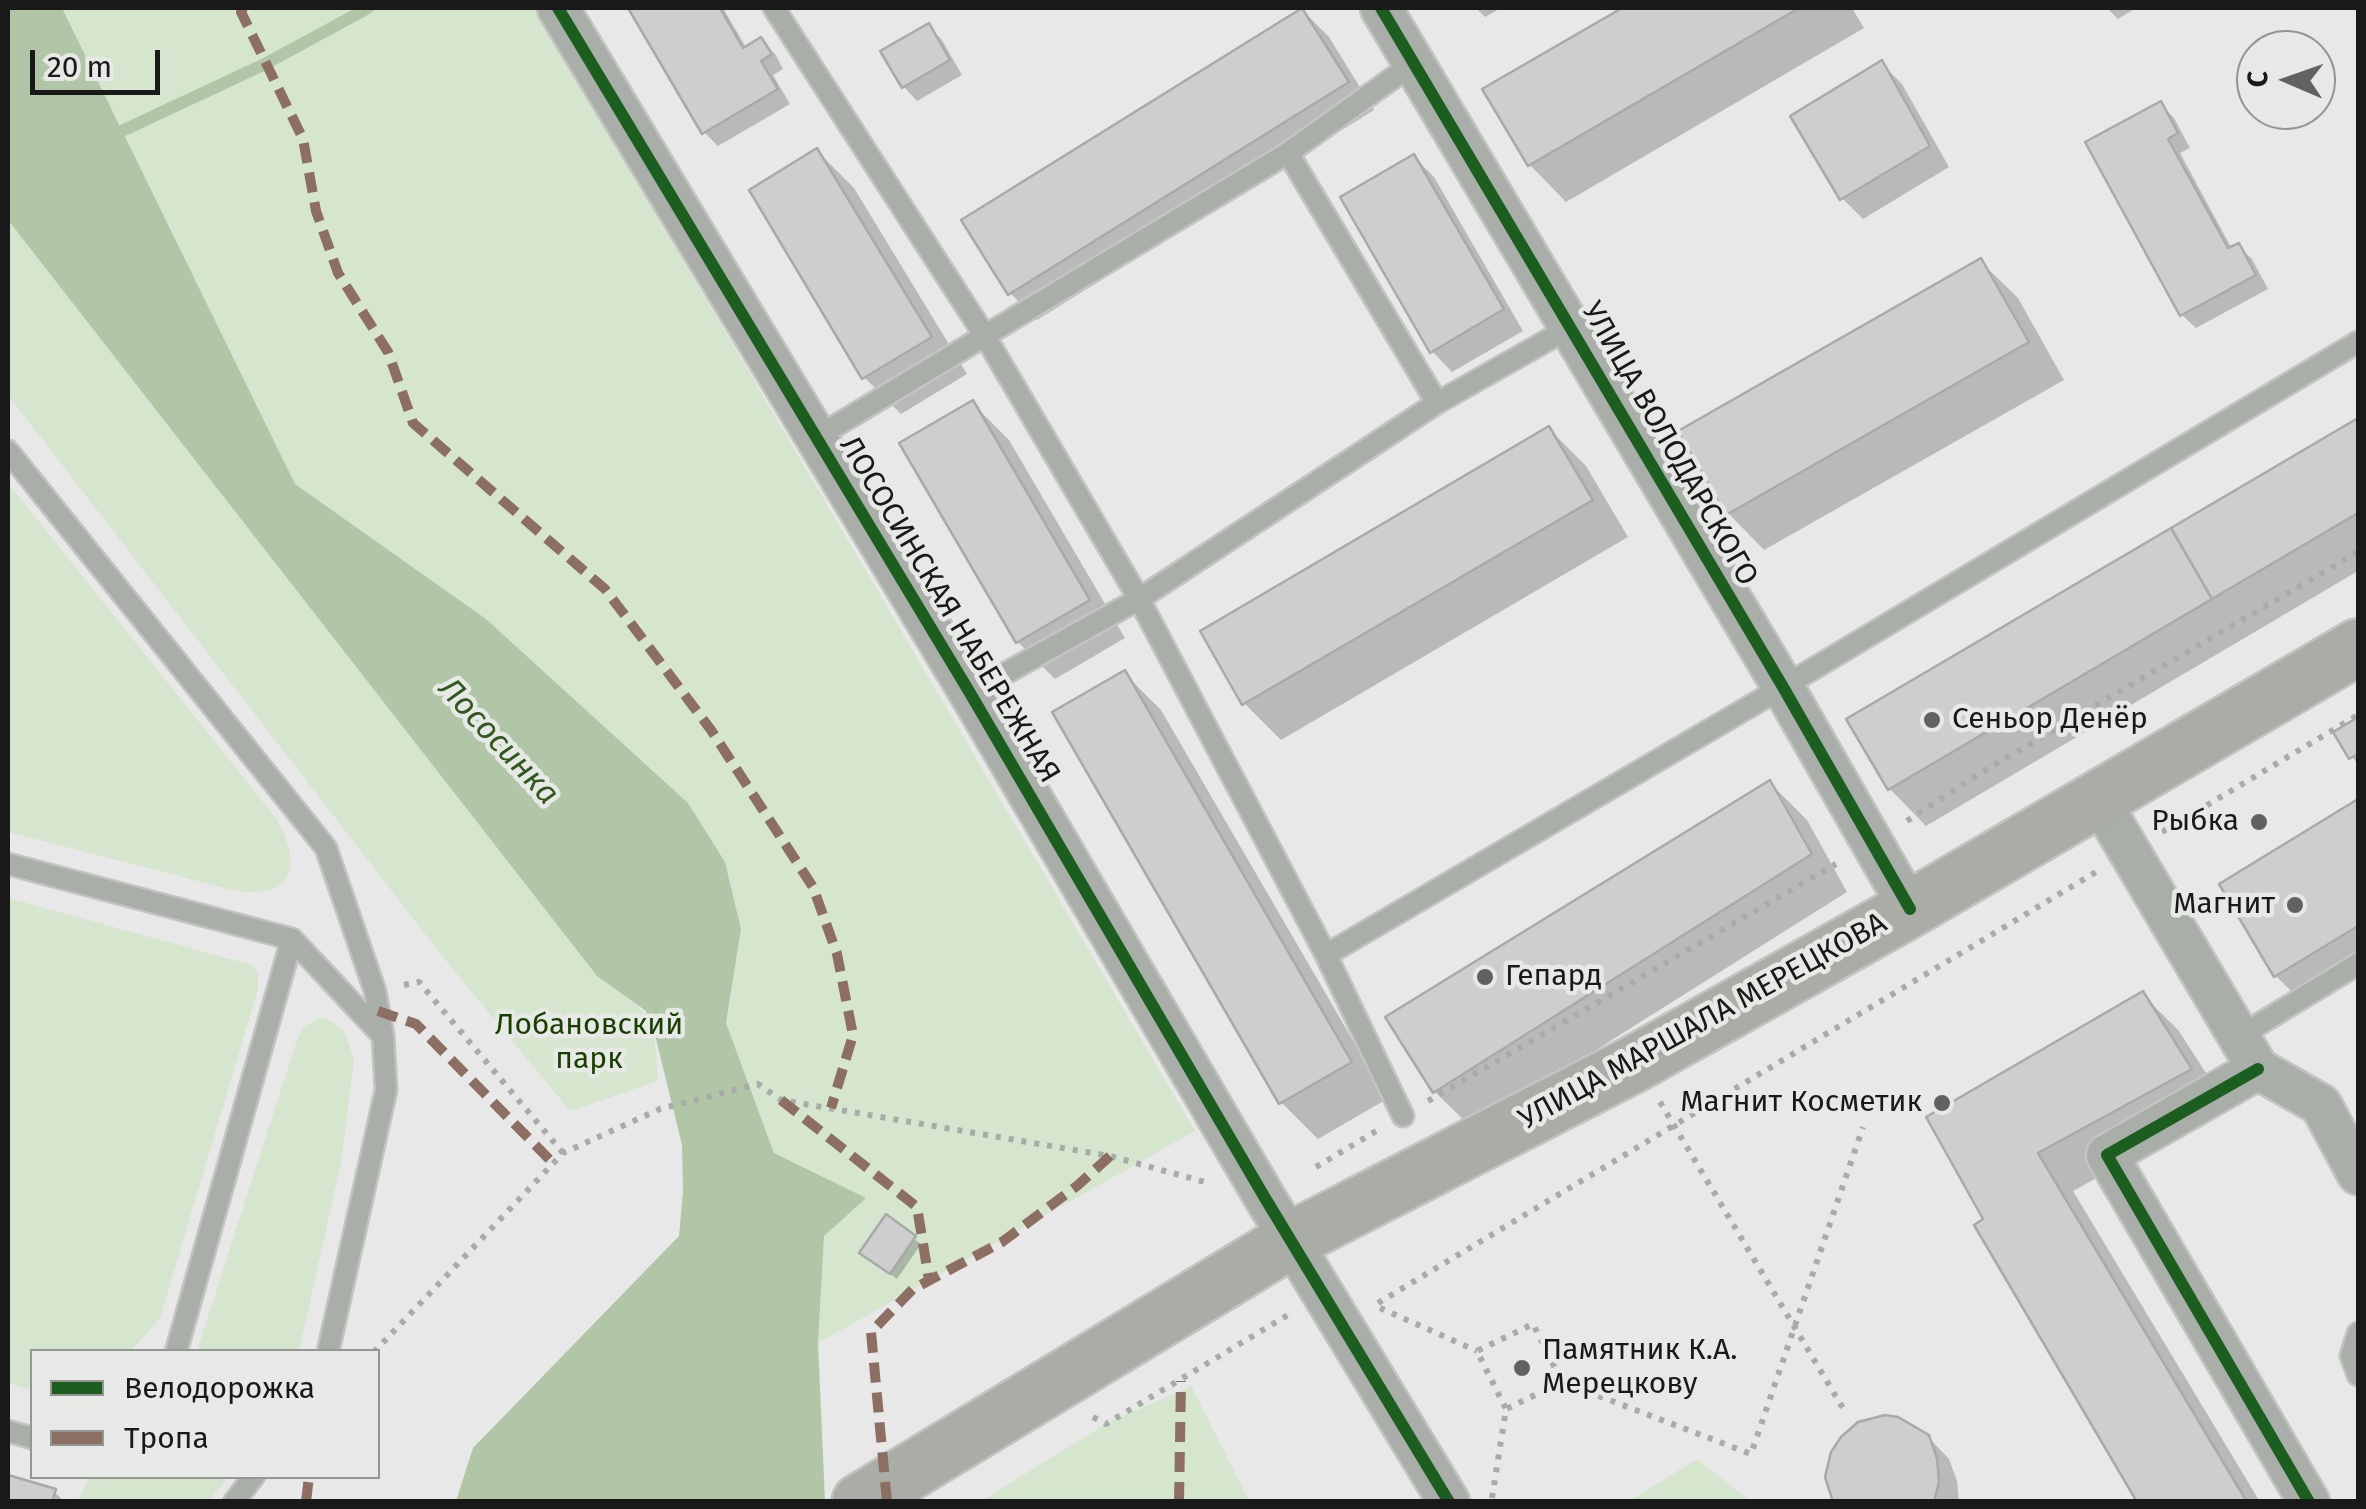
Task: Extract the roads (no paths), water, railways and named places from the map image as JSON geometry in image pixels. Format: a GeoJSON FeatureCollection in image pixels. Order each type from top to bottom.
{"type":"FeatureCollection","features":[{"type":"Feature","properties":{"kind":"main road","name":"УЛИЦА МАРШАЛА МЕРЕЦКОВА"},"geometry":{"type":"LineString","coordinates":[[860,1502],[1045,1392],[1278,1219],[1636,1062],[1910,909],[2358,647]]}},
{"type":"Feature","properties":{"kind":"street","name":"ЛОСОСИНСКАЯ НАБЕРЕЖНАЯ"},"geometry":{"type":"LineString","coordinates":[[558,8],[970,692],[1448,1502]]}},
{"type":"Feature","properties":{"kind":"street","name":"УЛИЦА ВОЛОДАРСКОГО"},"geometry":{"type":"LineString","coordinates":[[1381,8],[1910,909]]}},
{"type":"Feature","properties":{"kind":"street"},"geometry":{"type":"LineString","coordinates":[[2099,800],[2248,1053],[2321,1105],[2358,1174]]}},
{"type":"Feature","properties":{"kind":"street"},"geometry":{"type":"LineString","coordinates":[[2248,1053],[2107,1156],[2309,1502]]}},
{"type":"Feature","properties":{"kind":"lane"},"geometry":{"type":"LineString","coordinates":[[774,8],[985,336],[1140,599],[1326,955],[1403,1116]]}},
{"type":"Feature","properties":{"kind":"lane"},"geometry":{"type":"LineString","coordinates":[[816,437],[1288,153],[1414,63]]}},
{"type":"Feature","properties":{"kind":"lane"},"geometry":{"type":"LineString","coordinates":[[1288,153],[1437,402]]}},
{"type":"Feature","properties":{"kind":"lane"},"geometry":{"type":"LineString","coordinates":[[970,692],[1140,599],[1437,402],[1571,327]]}},
{"type":"Feature","properties":{"kind":"lane"},"geometry":{"type":"LineString","coordinates":[[1326,955],[1783,688],[2358,342]]}},
{"type":"Feature","properties":{"kind":"lane"},"geometry":{"type":"LineString","coordinates":[[8,451],[326,848],[375,990],[386,1090],[329,1349]]}},
{"type":"Feature","properties":{"kind":"lane"},"geometry":{"type":"LineString","coordinates":[[8,864],[292,938],[382,1035]]}},
{"type":"Feature","properties":{"kind":"lane"},"geometry":{"type":"LineString","coordinates":[[178,1349],[292,938]]}},
{"type":"Feature","properties":{"kind":"lane"},"geometry":{"type":"LineString","coordinates":[[2248,1053],[2358,964]]}},
{"type":"Feature","properties":{"kind":"lane"},"geometry":{"type":"LineString","coordinates":[[2358,1333],[2351,1356],[2358,1375]]}},
{"type":"Feature","properties":{"kind":"lane"},"geometry":{"type":"LineString","coordinates":[[234,1502],[252,1479]]}},
{"type":"Feature","properties":{"kind":"water","name":"Лососинка"},"geometry":{"type":"Polygon","coordinates":[[[8,8],[62,8],[295,484],[486,619],[688,803],[725,862],[741,929],[726,1023],[774,1153],[866,1198],[824,1236],[818,1343],[825,1501],[456,1501],[473,1448],[679,1236],[682,1145],[656,1039],[646,1011],[597,976],[8,220],[8,8]]]}},
{"type":"Feature","properties":{"kind":"waterway"},"geometry":{"type":"LineString","coordinates":[[111,136],[265,64],[368,8]]}},
{"type":"Feature","properties":{"kind":"place","name":"Сеньор Денёр"},"geometry":{"type":"Point","coordinates":[1932,720]}},
{"type":"Feature","properties":{"kind":"place","name":"Рыбка"},"geometry":{"type":"Point","coordinates":[2259,822]}},
{"type":"Feature","properties":{"kind":"place","name":"Магнит"},"geometry":{"type":"Point","coordinates":[2295,905]}},
{"type":"Feature","properties":{"kind":"place","name":"Гепард"},"geometry":{"type":"Point","coordinates":[1485,977]}},
{"type":"Feature","properties":{"kind":"place","name":"Магнит Косметик"},"geometry":{"type":"Point","coordinates":[1942,1103]}},
{"type":"Feature","properties":{"kind":"place","name":"Памятник К.А. Мерецкову"},"geometry":{"type":"Point","coordinates":[1522,1368]}},
{"type":"Feature","properties":{"kind":"park label","name":"Лобановский парк"},"geometry":{"type":"Point","coordinates":[589,1043]}}]}
